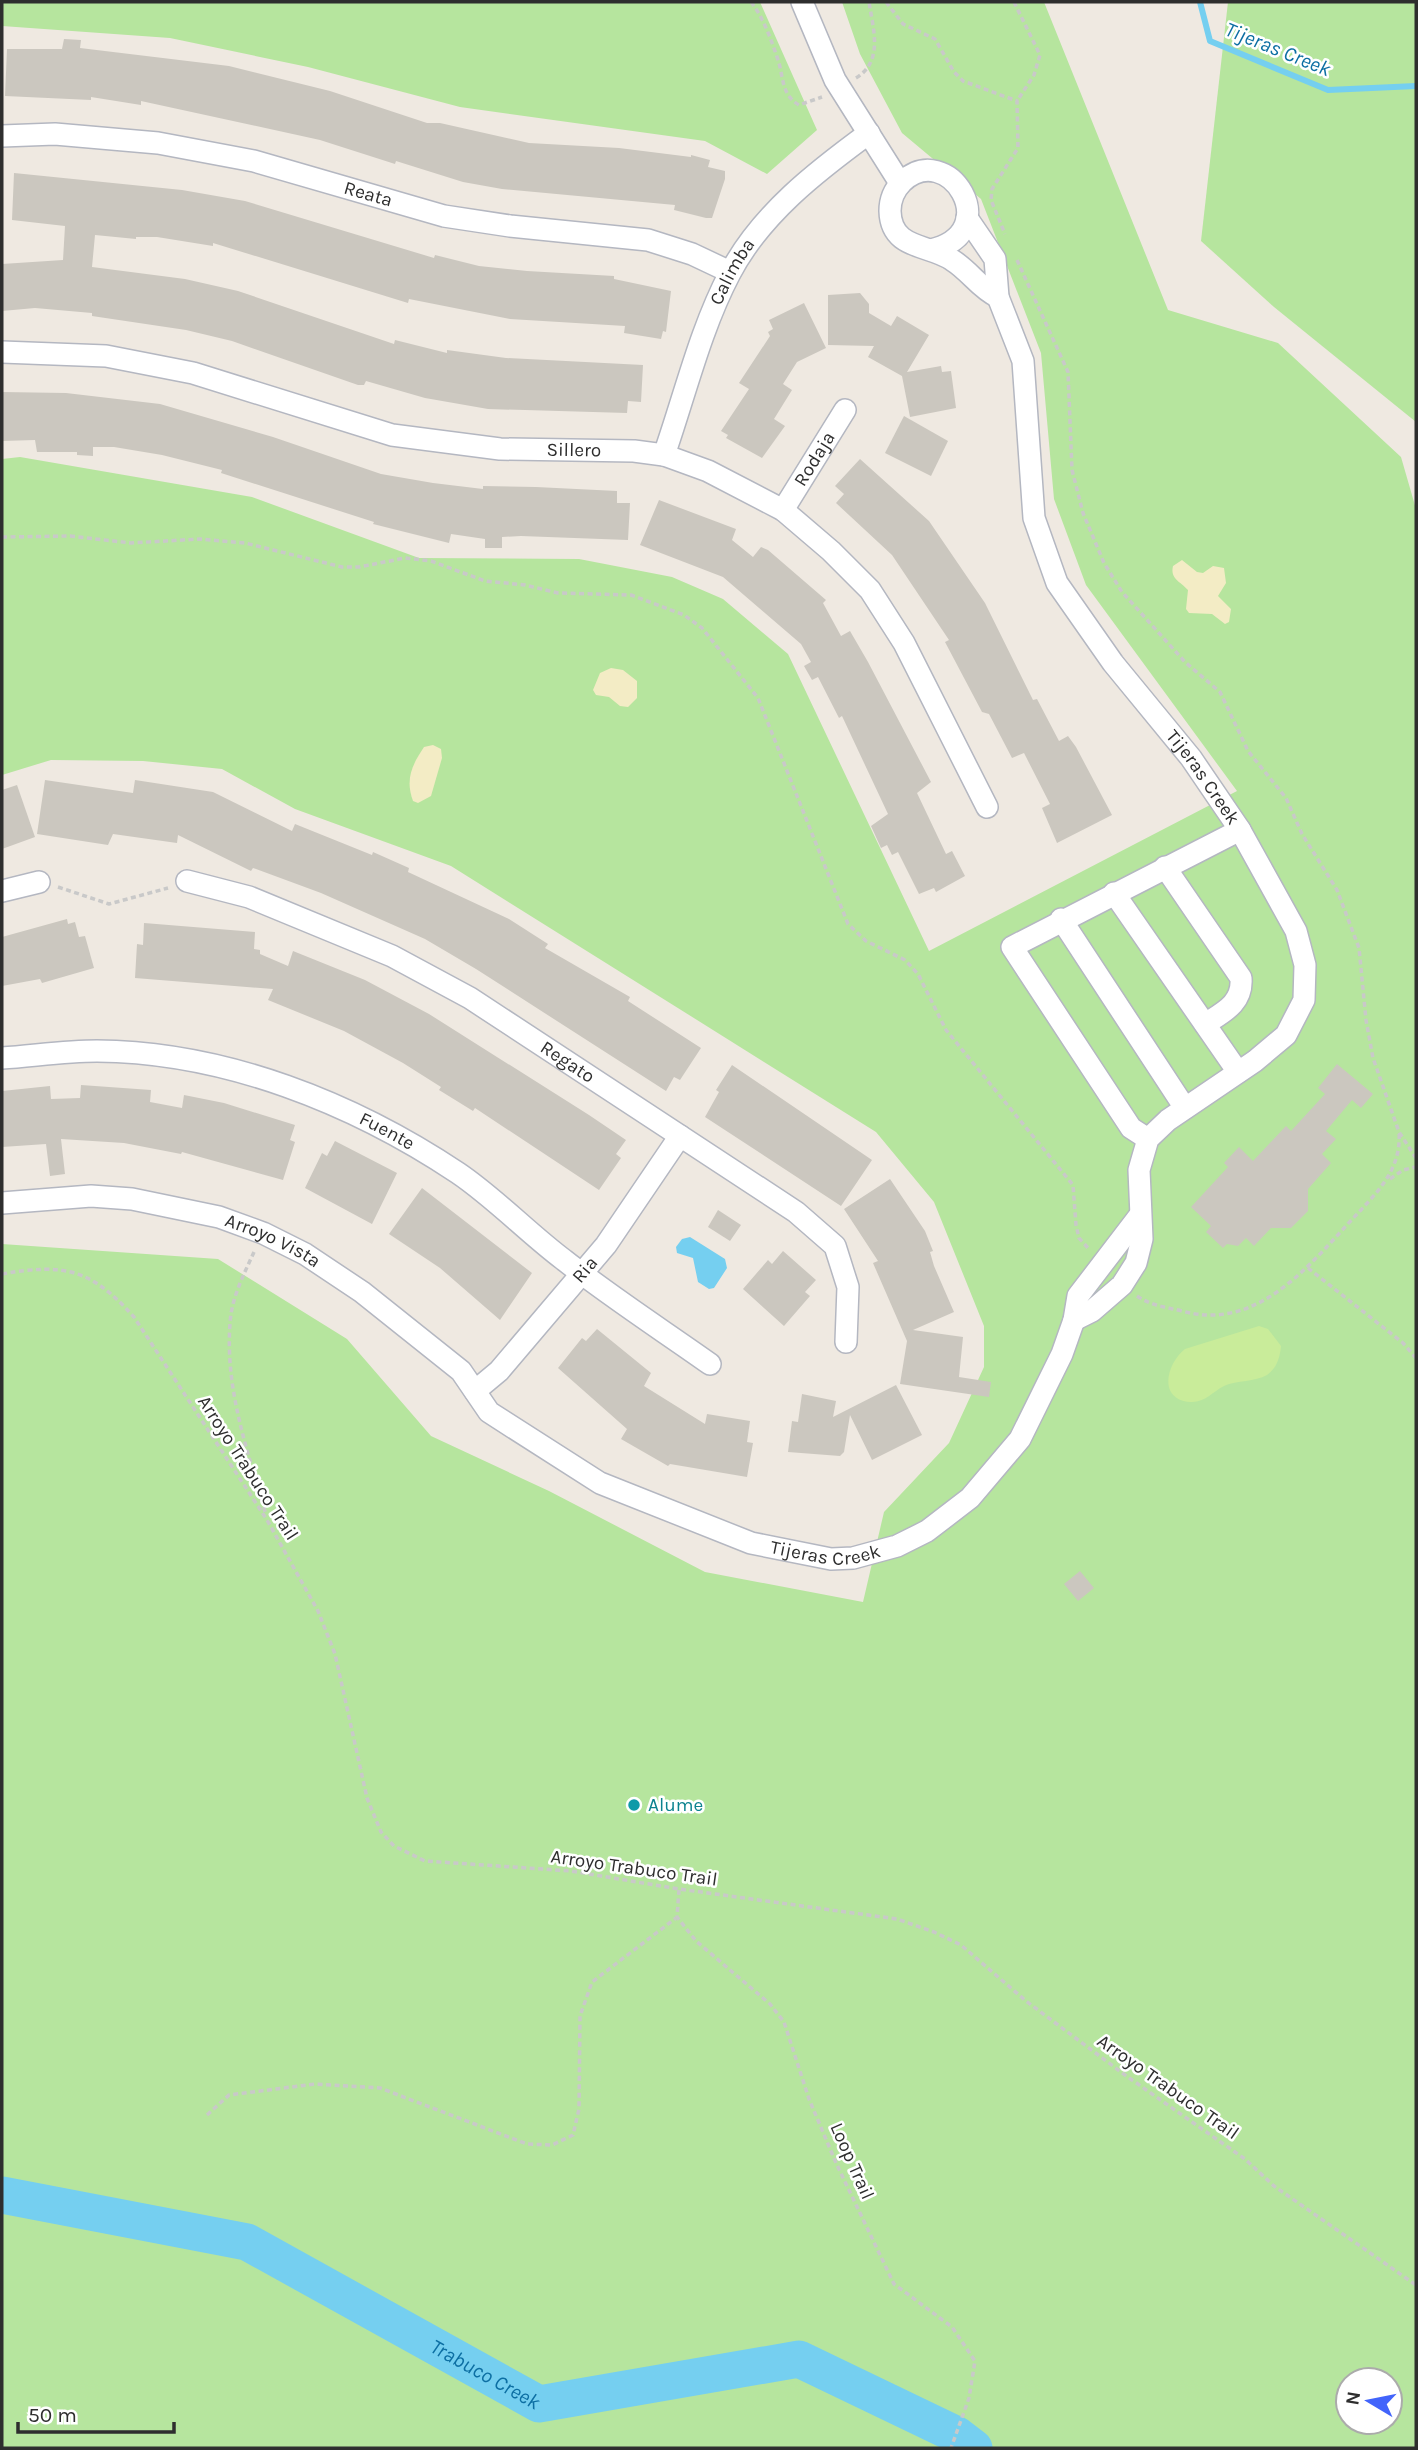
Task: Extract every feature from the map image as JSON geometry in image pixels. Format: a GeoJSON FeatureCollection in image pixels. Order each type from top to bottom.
{"type":"FeatureCollection","features":[{"type":"Feature","properties":{"kind":"street"},"geometry":{"type":"LineString","coordinates":[[802,2],[835,80],[901,183],[890,204],[893,226],[908,244],[953,260],[983,290],[998,297]]}},
{"type":"Feature","properties":{"kind":"street","name":"Calimba"},"geometry":{"type":"LineString","coordinates":[[664,456],[711,316],[730,272],[752,239],[799,187],[869,133]]}},
{"type":"Feature","properties":{"kind":"street","name":"Reata"},"geometry":{"type":"LineString","coordinates":[[2,136],[55,134],[158,143],[254,161],[444,216],[648,240],[692,254],[730,272]]}},
{"type":"Feature","properties":{"kind":"street","name":"Tijeras Creek"},"geometry":{"type":"LineString","coordinates":[[901,183],[923,172],[947,176],[964,194],[967,218],[995,259],[998,297],[1023,361],[1034,518],[1057,583],[1113,663],[1191,758],[1240,830],[1296,931],[1306,965],[1304,1000],[1286,1035],[1147,1139]]}},
{"type":"Feature","properties":{"kind":"street"},"geometry":{"type":"LineString","coordinates":[[930,250],[954,240],[967,218]]}},
{"type":"Feature","properties":{"kind":"street","name":"Sillero"},"geometry":{"type":"LineString","coordinates":[[2,352],[106,356],[193,373],[392,435],[500,449],[587,448],[664,456],[708,471],[783,510],[831,551],[870,590],[904,643],[987,807]]}},
{"type":"Feature","properties":{"kind":"street","name":"Rodaja"},"geometry":{"type":"LineString","coordinates":[[783,510],[845,410]]}},
{"type":"Feature","properties":{"kind":"street"},"geometry":{"type":"LineString","coordinates":[[1074,1320],[1092,1311],[1122,1285],[1136,1263],[1142,1239],[1139,1170],[1147,1139],[1131,1128],[1012,947],[1061,919],[1240,830]]}},
{"type":"Feature","properties":{"kind":"street"},"geometry":{"type":"LineString","coordinates":[[1165,867],[1241,978],[1242,989],[1237,1000],[1205,1024]]}},
{"type":"Feature","properties":{"kind":"street","name":"Regato"},"geometry":{"type":"LineString","coordinates":[[187,881],[249,897],[393,956],[470,998],[796,1212],[835,1246],[848,1287],[846,1342]]}},
{"type":"Feature","properties":{"kind":"street"},"geometry":{"type":"LineString","coordinates":[[2,891],[39,882]]}},
{"type":"Feature","properties":{"kind":"street"},"geometry":{"type":"LineString","coordinates":[[1114,893],[1238,1072]]}},
{"type":"Feature","properties":{"kind":"street"},"geometry":{"type":"LineString","coordinates":[[1061,919],[1185,1108]]}},
{"type":"Feature","properties":{"kind":"street","name":"Fuente"},"geometry":{"type":"LineString","coordinates":[[2,1058],[97,1051],[172,1059],[250,1074],[338,1107],[419,1149],[460,1174],[582,1273],[710,1364]]}},
{"type":"Feature","properties":{"kind":"street","name":"Ria"},"geometry":{"type":"LineString","coordinates":[[475,1391],[499,1371],[606,1245],[680,1136]]}},
{"type":"Feature","properties":{"kind":"street","name":"Arroyo Vista"},"geometry":{"type":"LineString","coordinates":[[2,1203],[91,1196],[132,1199],[219,1217],[263,1233],[305,1254],[362,1292],[461,1370],[489,1412]]}},
{"type":"Feature","properties":{"kind":"street","name":"Tijeras Creek"},"geometry":{"type":"LineString","coordinates":[[489,1412],[621,1494],[751,1543],[805,1557],[853,1558],[897,1546],[927,1531],[970,1498],[1020,1439],[1062,1354],[1074,1320],[1078,1296],[1140,1215]]}},
{"type":"Feature","properties":{"kind":"path"},"geometry":{"type":"LineString","coordinates":[[886,2],[903,24],[935,39],[954,72],[963,81],[1017,101]]}},
{"type":"Feature","properties":{"kind":"path"},"geometry":{"type":"LineString","coordinates":[[1011,246],[991,200],[992,189],[1018,148],[1017,101],[1034,75],[1040,55],[1014,2]]}},
{"type":"Feature","properties":{"kind":"path"},"geometry":{"type":"LineString","coordinates":[[1017,258],[1068,372],[1072,470],[1083,513],[1104,563],[1122,592],[1185,662],[1220,692],[1248,751],[1286,798],[1302,834],[1337,890],[1359,948],[1366,1020],[1373,1058],[1399,1132],[1416,1158]]}},
{"type":"Feature","properties":{"kind":"path"},"geometry":{"type":"LineString","coordinates":[[2,537],[70,536],[131,543],[200,539],[244,543],[342,567],[359,568],[405,558],[418,559],[450,567],[485,582],[525,585],[580,596],[631,595],[684,615],[702,628],[758,698],[838,907],[848,923],[866,941],[905,960],[919,974],[946,1030],[1073,1185],[1079,1238],[1103,1264]]}},
{"type":"Feature","properties":{"kind":"path"},"geometry":{"type":"LineString","coordinates":[[39,882],[108,904],[148,896],[187,881]]}},
{"type":"Feature","properties":{"kind":"path"},"geometry":{"type":"LineString","coordinates":[[1387,1181],[1397,1160],[1399,1132]]}},
{"type":"Feature","properties":{"kind":"path"},"geometry":{"type":"LineString","coordinates":[[1122,1285],[1147,1303],[1209,1317],[1256,1305],[1281,1291],[1308,1268],[1396,1173],[1416,1167]]}},
{"type":"Feature","properties":{"kind":"path"},"geometry":{"type":"LineString","coordinates":[[263,1233],[240,1283],[230,1322],[230,1335],[231,1387],[267,1520]]}},
{"type":"Feature","properties":{"kind":"path"},"geometry":{"type":"LineString","coordinates":[[1308,1268],[1402,1343],[1416,1358]]}},
{"type":"Feature","properties":{"kind":"path","name":"Arroyo Trabuco Trail"},"geometry":{"type":"LineString","coordinates":[[2,1274],[35,1269],[63,1269],[89,1277],[114,1294],[134,1317],[267,1520],[318,1611],[335,1654],[367,1798],[381,1832],[394,1846],[425,1861],[571,1871],[897,1919],[961,1945],[1026,2001],[1114,2067],[1245,2159],[1274,2186],[1416,2284]]}},
{"type":"Feature","properties":{"kind":"path"},"geometry":{"type":"LineString","coordinates":[[207,2115],[229,2095],[315,2084],[380,2088],[527,2144],[552,2145],[573,2135],[579,2109],[580,2016],[592,1982],[677,1917],[679,1889]]}},
{"type":"Feature","properties":{"kind":"path","name":"Loop Trail"},"geometry":{"type":"LineString","coordinates":[[677,1917],[696,1941],[770,2004],[783,2022],[809,2099],[836,2163],[894,2284],[953,2327],[975,2361],[969,2398],[951,2448]]}},
{"type":"Feature","properties":{"kind":"green space"},"geometry":{"type":"Polygon","coordinates":[[[2,2],[760,2],[817,130],[767,174],[705,141],[460,107],[308,67],[170,38],[2,26],[2,2]]]}},
{"type":"Feature","properties":{"kind":"green space"},"geometry":{"type":"Polygon","coordinates":[[[842,2],[1044,2],[1168,310],[1278,343],[1401,457],[1416,509],[1416,2448],[2,2448],[2,1244],[218,1259],[347,1339],[431,1436],[549,1491],[705,1572],[863,1602],[884,1512],[949,1443],[984,1367],[984,1326],[934,1202],[876,1132],[451,866],[295,809],[222,769],[143,761],[51,760],[2,775],[2,459],[20,457],[252,497],[419,558],[579,559],[672,577],[723,599],[788,654],[929,951],[1237,791],[1086,585],[1054,499],[1041,353],[981,199],[902,133],[860,54],[842,2]]]}},
{"type":"Feature","properties":{"kind":"green space"},"geometry":{"type":"Polygon","coordinates":[[[1228,2],[1416,2],[1416,422],[1274,307],[1201,241],[1228,2]]]}},
{"type":"Feature","properties":{"kind":"green space"},"geometry":{"type":"Polygon","coordinates":[[[1259,1326],[1268,1329],[1281,1346],[1277,1362],[1267,1375],[1229,1384],[1195,1402],[1180,1399],[1173,1394],[1169,1388],[1170,1371],[1185,1349],[1259,1326]]]}},
{"type":"Feature","properties":{"kind":"sand"},"geometry":{"type":"Polygon","coordinates":[[[1182,560],[1197,572],[1203,573],[1213,566],[1224,568],[1226,583],[1218,596],[1231,609],[1229,622],[1225,624],[1212,614],[1189,613],[1186,609],[1188,590],[1174,577],[1172,570],[1173,566],[1182,560]]]}},
{"type":"Feature","properties":{"kind":"sand"},"geometry":{"type":"Polygon","coordinates":[[[611,668],[623,670],[637,681],[637,698],[628,707],[620,706],[609,697],[596,695],[593,690],[600,673],[611,668]]]}},
{"type":"Feature","properties":{"kind":"sand"},"geometry":{"type":"Polygon","coordinates":[[[433,745],[441,749],[442,758],[431,796],[418,803],[413,801],[411,793],[411,772],[424,747],[433,745]]]}},
{"type":"Feature","properties":{"kind":"water"},"geometry":{"type":"Polygon","coordinates":[[[690,1237],[725,1259],[727,1268],[714,1288],[709,1289],[698,1282],[693,1258],[677,1253],[676,1247],[682,1239],[690,1237]]]}},
{"type":"Feature","properties":{"kind":"building"},"geometry":{"type":"Polygon","coordinates":[[[64,39],[81,40],[80,48],[229,66],[330,91],[427,123],[440,123],[529,143],[691,155],[710,160],[708,167],[725,171],[725,179],[712,218],[706,218],[674,210],[675,205],[502,189],[463,182],[320,140],[141,101],[141,105],[91,97],[91,100],[5,96],[7,49],[62,49],[64,39]]]}},
{"type":"Feature","properties":{"kind":"building"},"geometry":{"type":"Polygon","coordinates":[[[14,173],[182,190],[245,201],[434,258],[435,255],[479,266],[614,276],[614,279],[671,291],[666,332],[663,331],[661,339],[624,333],[625,326],[510,319],[409,299],[408,303],[213,243],[213,246],[157,237],[136,239],[95,235],[92,267],[185,279],[238,291],[394,344],[395,340],[447,353],[447,350],[506,358],[643,365],[641,402],[628,401],[627,413],[488,409],[425,398],[366,381],[364,385],[358,385],[232,341],[186,330],[92,316],[92,313],[35,308],[2,311],[2,264],[63,260],[65,226],[12,220],[14,173]]]}},
{"type":"Feature","properties":{"kind":"building"},"geometry":{"type":"Polygon","coordinates":[[[860,293],[869,304],[869,313],[891,326],[897,316],[929,335],[907,372],[941,366],[942,372],[951,371],[956,408],[910,417],[902,376],[868,357],[874,346],[828,345],[828,295],[860,293]]]}},
{"type":"Feature","properties":{"kind":"building"},"geometry":{"type":"Polygon","coordinates":[[[804,303],[826,348],[797,362],[783,384],[792,390],[774,419],[785,426],[762,458],[726,438],[728,435],[721,431],[749,389],[739,383],[770,336],[768,332],[773,329],[769,320],[804,303]]]}},
{"type":"Feature","properties":{"kind":"building"},"geometry":{"type":"Polygon","coordinates":[[[2,392],[66,393],[160,404],[273,437],[381,474],[433,483],[483,489],[483,486],[617,491],[617,503],[630,503],[628,540],[502,537],[502,548],[485,548],[485,539],[451,534],[449,543],[373,524],[374,522],[221,473],[222,470],[162,455],[114,447],[93,447],[93,456],[77,455],[77,452],[37,452],[35,440],[2,441],[2,392]]]}},
{"type":"Feature","properties":{"kind":"building"},"geometry":{"type":"Polygon","coordinates":[[[904,416],[948,441],[931,476],[885,453],[904,416]]]}},
{"type":"Feature","properties":{"kind":"building"},"geometry":{"type":"Polygon","coordinates":[[[860,459],[929,521],[985,603],[1033,700],[1037,699],[1059,741],[1068,736],[1076,747],[1112,815],[1057,843],[1042,808],[1050,804],[1024,753],[1012,758],[989,714],[982,712],[945,642],[949,640],[892,555],[836,503],[844,494],[835,486],[860,459]]]}},
{"type":"Feature","properties":{"kind":"building"},"geometry":{"type":"Polygon","coordinates":[[[659,500],[736,529],[732,540],[753,557],[761,547],[768,550],[826,600],[823,603],[841,636],[850,631],[868,662],[931,782],[917,793],[946,854],[952,851],[965,876],[936,892],[934,888],[919,894],[898,852],[892,855],[887,845],[881,848],[871,826],[888,814],[842,716],[839,718],[818,677],[812,680],[804,666],[811,662],[801,644],[723,577],[640,545],[659,500]]]}},
{"type":"Feature","properties":{"kind":"building"},"geometry":{"type":"Polygon","coordinates":[[[45,780],[133,793],[135,780],[213,792],[292,831],[295,824],[372,855],[373,852],[409,868],[408,872],[509,919],[548,944],[545,948],[630,997],[628,1001],[701,1048],[680,1080],[674,1077],[666,1091],[425,939],[321,893],[253,868],[251,871],[178,835],[177,843],[113,834],[108,845],[37,834],[45,780]]]}},
{"type":"Feature","properties":{"kind":"building"},"geometry":{"type":"Polygon","coordinates":[[[17,785],[35,837],[2,849],[2,790],[17,785]]]}},
{"type":"Feature","properties":{"kind":"building"},"geometry":{"type":"Polygon","coordinates":[[[67,919],[68,924],[75,922],[79,937],[85,936],[94,968],[42,983],[40,979],[2,986],[2,937],[67,919]]]}},
{"type":"Feature","properties":{"kind":"building"},"geometry":{"type":"Polygon","coordinates":[[[144,923],[255,932],[254,949],[260,950],[260,954],[288,966],[293,951],[365,980],[429,1014],[626,1140],[616,1154],[621,1158],[599,1190],[475,1108],[473,1111],[439,1090],[441,1087],[403,1063],[344,1031],[268,1000],[273,989],[135,978],[137,944],[143,945],[144,923]]]}},
{"type":"Feature","properties":{"kind":"building"},"geometry":{"type":"Polygon","coordinates":[[[1337,1064],[1373,1094],[1361,1108],[1352,1100],[1326,1131],[1336,1139],[1322,1154],[1331,1163],[1308,1189],[1308,1211],[1291,1228],[1271,1228],[1254,1246],[1246,1238],[1238,1246],[1227,1244],[1223,1248],[1206,1232],[1211,1226],[1191,1207],[1228,1167],[1224,1163],[1239,1147],[1253,1161],[1286,1126],[1291,1131],[1325,1094],[1318,1088],[1337,1064]]]}},
{"type":"Feature","properties":{"kind":"building"},"geometry":{"type":"Polygon","coordinates":[[[732,1065],[872,1160],[841,1206],[705,1117],[719,1092],[716,1090],[732,1065]]]}},
{"type":"Feature","properties":{"kind":"building"},"geometry":{"type":"Polygon","coordinates":[[[81,1085],[151,1090],[150,1102],[182,1108],[184,1095],[224,1103],[295,1125],[290,1140],[295,1142],[283,1180],[182,1152],[181,1154],[124,1143],[61,1139],[65,1174],[50,1176],[46,1144],[2,1147],[2,1091],[50,1086],[51,1099],[80,1098],[81,1085]]]}},
{"type":"Feature","properties":{"kind":"building"},"geometry":{"type":"Polygon","coordinates":[[[335,1141],[397,1173],[372,1224],[305,1188],[322,1153],[327,1156],[335,1141]]]}},
{"type":"Feature","properties":{"kind":"building"},"geometry":{"type":"Polygon","coordinates":[[[890,1179],[925,1231],[933,1251],[930,1252],[934,1266],[954,1312],[913,1330],[963,1337],[959,1377],[991,1382],[989,1397],[900,1384],[907,1341],[873,1263],[878,1261],[844,1209],[890,1179]]]}},
{"type":"Feature","properties":{"kind":"building"},"geometry":{"type":"Polygon","coordinates":[[[422,1188],[532,1273],[500,1320],[440,1268],[389,1234],[422,1188]]]}},
{"type":"Feature","properties":{"kind":"building"},"geometry":{"type":"Polygon","coordinates":[[[718,1210],[741,1225],[730,1241],[708,1227],[718,1210]]]}},
{"type":"Feature","properties":{"kind":"building"},"geometry":{"type":"Polygon","coordinates":[[[783,1251],[816,1280],[805,1292],[810,1296],[784,1326],[743,1289],[768,1260],[772,1264],[783,1251]]]}},
{"type":"Feature","properties":{"kind":"building"},"geometry":{"type":"Polygon","coordinates":[[[597,1329],[651,1373],[644,1386],[705,1424],[707,1414],[750,1421],[747,1442],[753,1443],[747,1477],[670,1464],[668,1466],[621,1439],[627,1429],[558,1368],[582,1338],[586,1341],[597,1329]]]}},
{"type":"Feature","properties":{"kind":"building"},"geometry":{"type":"Polygon","coordinates":[[[896,1385],[922,1435],[872,1460],[850,1415],[844,1452],[840,1456],[788,1452],[792,1421],[798,1422],[802,1394],[836,1401],[833,1417],[896,1385]]]}},
{"type":"Feature","properties":{"kind":"building"},"geometry":{"type":"Polygon","coordinates":[[[1080,1571],[1094,1588],[1078,1601],[1064,1584],[1080,1571]]]}},
{"type":"Feature","properties":{"kind":"waterway","name":"Tijeras Creek"},"geometry":{"type":"LineString","coordinates":[[1200,2],[1210,41],[1328,90],[1416,86]]}},
{"type":"Feature","properties":{"kind":"waterway","name":"Trabuco Creek"},"geometry":{"type":"LineString","coordinates":[[2,2195],[247,2242],[539,2404],[799,2359],[957,2435],[974,2448]]}},
{"type":"Feature","properties":{"kind":"place","name":"Alume"},"geometry":{"type":"Point","coordinates":[634,1805]}}]}
